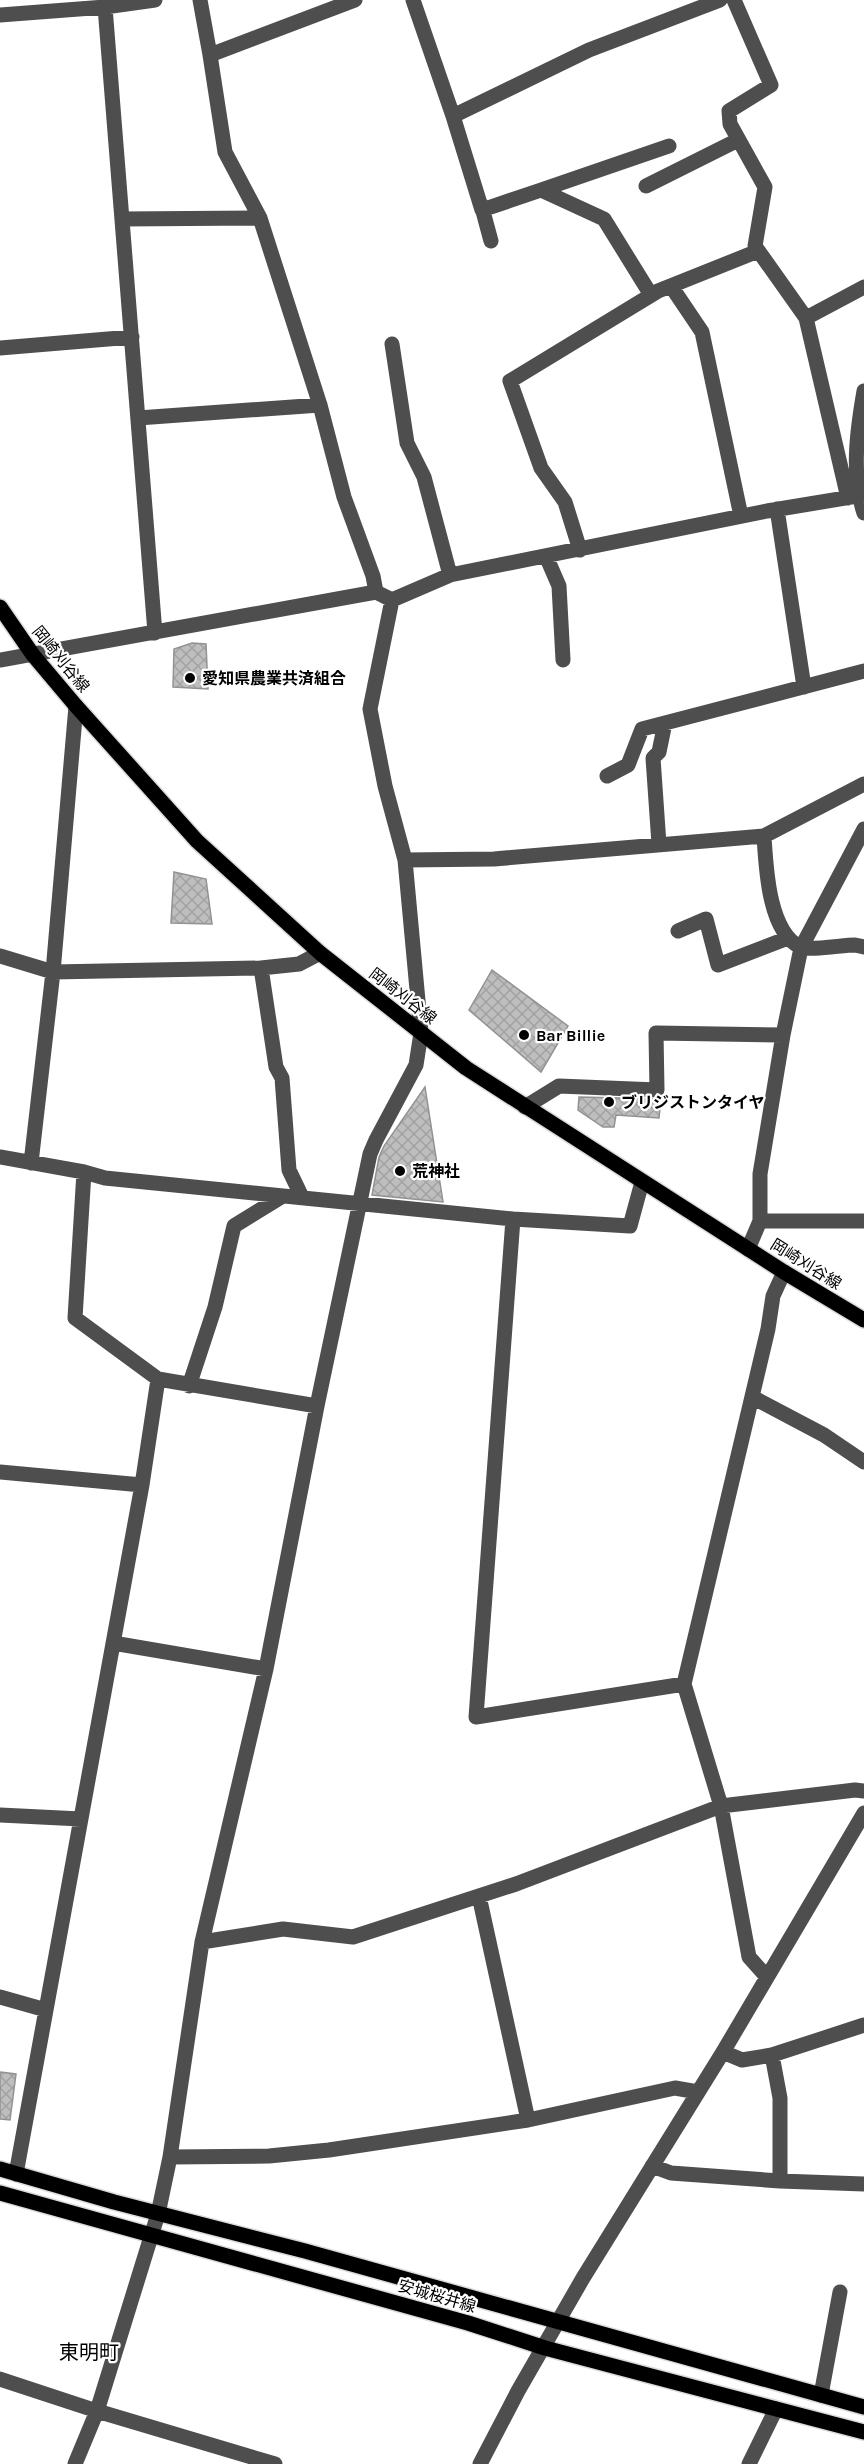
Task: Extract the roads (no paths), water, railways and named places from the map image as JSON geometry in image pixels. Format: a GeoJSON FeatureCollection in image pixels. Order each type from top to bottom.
{"type":"FeatureCollection","features":[{"type":"Feature","properties":{"kind":"main road","name":"岡崎刈谷線"},"geometry":{"type":"LineString","coordinates":[[0,607],[33,655],[197,841],[320,953],[466,1068],[784,1272],[864,1320]]}},
{"type":"Feature","properties":{"kind":"main road","name":"安城桜井線"},"geometry":{"type":"LineString","coordinates":[[0,2169],[158,2214],[305,2251],[864,2407]]}},
{"type":"Feature","properties":{"kind":"main road","name":"安城桜井線"},"geometry":{"type":"LineString","coordinates":[[0,2193],[468,2323],[544,2348],[864,2432]]}},
{"type":"Feature","properties":{"kind":"street"},"geometry":{"type":"LineString","coordinates":[[0,15],[105,7],[155,0]]}},
{"type":"Feature","properties":{"kind":"street"},"geometry":{"type":"LineString","coordinates":[[200,0],[225,152],[260,218],[320,405],[344,497],[373,576],[376,592]]}},
{"type":"Feature","properties":{"kind":"street"},"geometry":{"type":"LineString","coordinates":[[210,55],[355,0]]}},
{"type":"Feature","properties":{"kind":"street"},"geometry":{"type":"LineString","coordinates":[[413,0],[483,210],[669,146]]}},
{"type":"Feature","properties":{"kind":"street"},"geometry":{"type":"LineString","coordinates":[[453,116],[589,50],[720,0]]}},
{"type":"Feature","properties":{"kind":"street"},"geometry":{"type":"LineString","coordinates":[[734,0],[771,85],[729,111],[730,124],[765,188],[755,246],[806,318],[856,496],[864,513]]}},
{"type":"Feature","properties":{"kind":"street"},"geometry":{"type":"LineString","coordinates":[[105,7],[155,633]]}},
{"type":"Feature","properties":{"kind":"street"},"geometry":{"type":"LineString","coordinates":[[646,186],[738,140]]}},
{"type":"Feature","properties":{"kind":"street"},"geometry":{"type":"LineString","coordinates":[[541,190],[604,219],[651,296]]}},
{"type":"Feature","properties":{"kind":"street"},"geometry":{"type":"LineString","coordinates":[[481,204],[490,241]]}},
{"type":"Feature","properties":{"kind":"street"},"geometry":{"type":"LineString","coordinates":[[122,219],[260,218]]}},
{"type":"Feature","properties":{"kind":"street"},"geometry":{"type":"LineString","coordinates":[[580,550],[565,502],[542,468],[510,381],[651,296],[758,251]]}},
{"type":"Feature","properties":{"kind":"street"},"geometry":{"type":"LineString","coordinates":[[671,286],[702,332],[741,516]]}},
{"type":"Feature","properties":{"kind":"street"},"geometry":{"type":"LineString","coordinates":[[806,318],[864,287]]}},
{"type":"Feature","properties":{"kind":"street"},"geometry":{"type":"LineString","coordinates":[[0,348],[132,337]]}},
{"type":"Feature","properties":{"kind":"street"},"geometry":{"type":"LineString","coordinates":[[392,344],[407,443],[424,477],[450,575]]}},
{"type":"Feature","properties":{"kind":"street"},"geometry":{"type":"LineString","coordinates":[[856,496],[855,476],[864,391]]}},
{"type":"Feature","properties":{"kind":"street"},"geometry":{"type":"LineString","coordinates":[[138,418],[320,405]]}},
{"type":"Feature","properties":{"kind":"street"},"geometry":{"type":"LineString","coordinates":[[0,660],[376,592],[392,600],[450,575],[741,516],[856,496]]}},
{"type":"Feature","properties":{"kind":"street"},"geometry":{"type":"LineString","coordinates":[[777,509],[804,687]]}},
{"type":"Feature","properties":{"kind":"street"},"geometry":{"type":"LineString","coordinates":[[546,556],[559,586],[563,660]]}},
{"type":"Feature","properties":{"kind":"street"},"geometry":{"type":"LineString","coordinates":[[75,2464],[97,2411],[158,2214],[170,2157],[202,1942],[266,1669],[316,1406],[370,1154],[416,1065],[421,1033],[405,860],[385,786],[370,709],[392,600]]}},
{"type":"Feature","properties":{"kind":"street"},"geometry":{"type":"LineString","coordinates":[[607,776],[628,765],[642,729],[864,671]]}},
{"type":"Feature","properties":{"kind":"street"},"geometry":{"type":"LineString","coordinates":[[31,1163],[53,972],[76,706]]}},
{"type":"Feature","properties":{"kind":"street"},"geometry":{"type":"LineString","coordinates":[[659,844],[653,758],[659,752],[664,723]]}},
{"type":"Feature","properties":{"kind":"street"},"geometry":{"type":"LineString","coordinates":[[405,860],[494,859],[764,836],[864,784]]}},
{"type":"Feature","properties":{"kind":"street"},"geometry":{"type":"LineString","coordinates":[[748,1248],[760,1221],[760,1174],[783,1035],[801,948],[864,829]]}},
{"type":"Feature","properties":{"kind":"street"},"geometry":{"type":"LineString","coordinates":[[764,836],[770,900],[788,938],[801,948],[855,945],[864,947]]}},
{"type":"Feature","properties":{"kind":"street"},"geometry":{"type":"LineString","coordinates":[[678,931],[706,919],[718,965],[788,938]]}},
{"type":"Feature","properties":{"kind":"street"},"geometry":{"type":"LineString","coordinates":[[0,957],[53,972],[261,968],[299,964],[320,953]]}},
{"type":"Feature","properties":{"kind":"street"},"geometry":{"type":"LineString","coordinates":[[261,968],[276,1067],[282,1078],[289,1170],[302,1197]]}},
{"type":"Feature","properties":{"kind":"street"},"geometry":{"type":"LineString","coordinates":[[525,1107],[559,1086],[657,1090],[656,1033],[783,1035]]}},
{"type":"Feature","properties":{"kind":"street"},"geometry":{"type":"LineString","coordinates":[[0,1157],[105,1178],[513,1219],[630,1226],[642,1182]]}},
{"type":"Feature","properties":{"kind":"street"},"geometry":{"type":"LineString","coordinates":[[84,1172],[75,1318],[158,1379],[316,1406]]}},
{"type":"Feature","properties":{"kind":"street"},"geometry":{"type":"LineString","coordinates":[[189,1386],[215,1307],[234,1226],[281,1197]]}},
{"type":"Feature","properties":{"kind":"street"},"geometry":{"type":"LineString","coordinates":[[513,1219],[476,1717],[684,1684]]}},
{"type":"Feature","properties":{"kind":"street"},"geometry":{"type":"LineString","coordinates":[[760,1221],[864,1221]]}},
{"type":"Feature","properties":{"kind":"street"},"geometry":{"type":"LineString","coordinates":[[766,1976],[748,1957],[721,1806],[684,1684],[768,1329],[773,1296],[784,1272]]}},
{"type":"Feature","properties":{"kind":"street"},"geometry":{"type":"LineString","coordinates":[[16,2174],[142,1485],[158,1379]]}},
{"type":"Feature","properties":{"kind":"street"},"geometry":{"type":"LineString","coordinates":[[752,1397],[824,1435],[864,1462]]}},
{"type":"Feature","properties":{"kind":"street"},"geometry":{"type":"LineString","coordinates":[[0,1472],[142,1485]]}},
{"type":"Feature","properties":{"kind":"street"},"geometry":{"type":"LineString","coordinates":[[113,1642],[266,1669]]}},
{"type":"Feature","properties":{"kind":"street"},"geometry":{"type":"LineString","coordinates":[[202,1942],[283,1929],[353,1937],[479,1896],[721,1806],[855,1790],[864,1791]]}},
{"type":"Feature","properties":{"kind":"street"},"geometry":{"type":"LineString","coordinates":[[480,2464],[557,2323],[723,2052],[864,1813]]}},
{"type":"Feature","properties":{"kind":"street"},"geometry":{"type":"LineString","coordinates":[[0,1815],[81,1819]]}},
{"type":"Feature","properties":{"kind":"street"},"geometry":{"type":"LineString","coordinates":[[479,1896],[528,2120]]}},
{"type":"Feature","properties":{"kind":"street"},"geometry":{"type":"LineString","coordinates":[[0,1997],[46,2010]]}},
{"type":"Feature","properties":{"kind":"street"},"geometry":{"type":"LineString","coordinates":[[723,2052],[742,2060],[772,2055],[864,2025]]}},
{"type":"Feature","properties":{"kind":"street"},"geometry":{"type":"LineString","coordinates":[[772,2055],[780,2098],[780,2181]]}},
{"type":"Feature","properties":{"kind":"street"},"geometry":{"type":"LineString","coordinates":[[170,2157],[269,2156],[329,2150],[528,2120],[675,2088],[698,2092]]}},
{"type":"Feature","properties":{"kind":"street"},"geometry":{"type":"LineString","coordinates":[[652,2166],[671,2173],[864,2184]]}},
{"type":"Feature","properties":{"kind":"street"},"geometry":{"type":"LineString","coordinates":[[820,2395],[840,2292]]}},
{"type":"Feature","properties":{"kind":"street"},"geometry":{"type":"LineString","coordinates":[[0,2379],[97,2411],[275,2464]]}},
{"type":"Feature","properties":{"kind":"street"},"geometry":{"type":"LineString","coordinates":[[749,2464],[776,2409]]}},
{"type":"Feature","properties":{"kind":"place","name":"愛知県農業共済組合"},"geometry":{"type":"Point","coordinates":[190,678]}},
{"type":"Feature","properties":{"kind":"place","name":"Bar Billie"},"geometry":{"type":"Point","coordinates":[524,1035]}},
{"type":"Feature","properties":{"kind":"place","name":"ブリジストンタイヤ"},"geometry":{"type":"Point","coordinates":[609,1102]}},
{"type":"Feature","properties":{"kind":"place","name":"荒神社"},"geometry":{"type":"Point","coordinates":[400,1171]}},
{"type":"Feature","properties":{"kind":"district","name":"東明町"},"geometry":{"type":"Point","coordinates":[89,2352]}}]}
